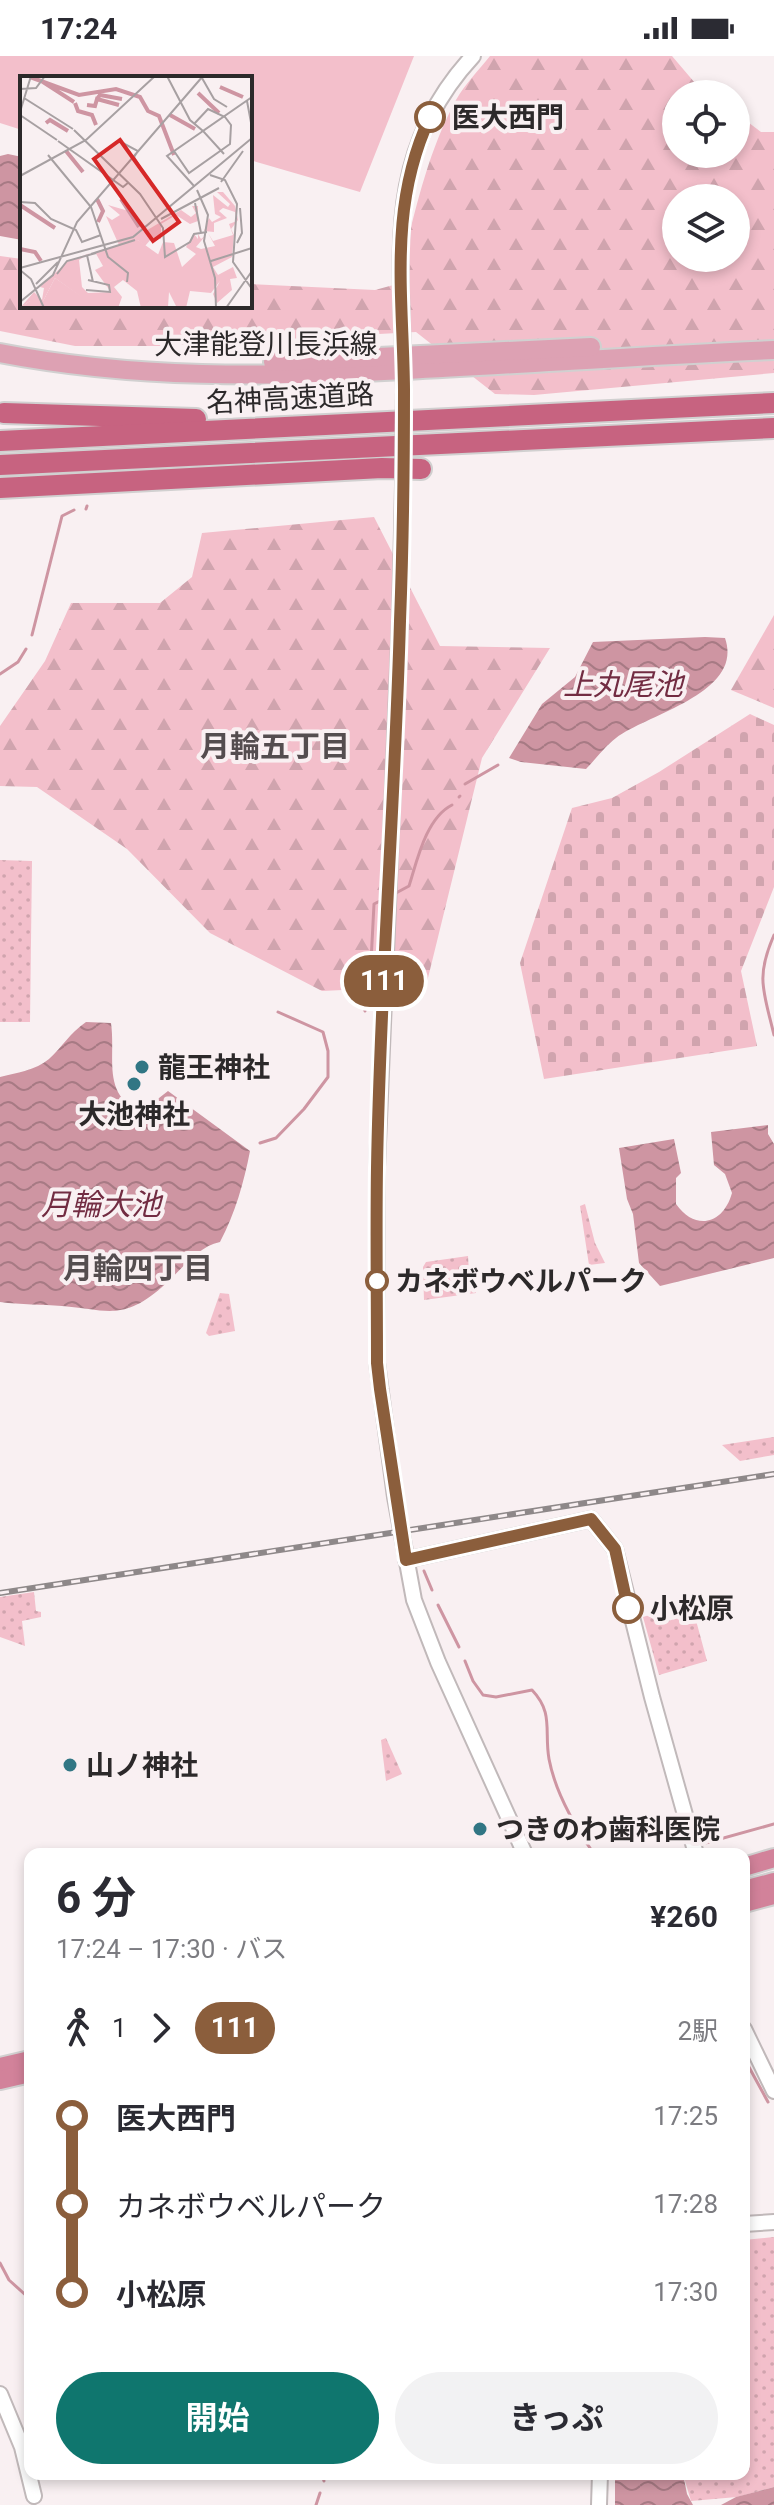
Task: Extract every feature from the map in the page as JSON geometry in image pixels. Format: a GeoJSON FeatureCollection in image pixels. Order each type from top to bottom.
{"type":"FeatureCollection","features":[{"type":"Feature","properties":{"kind":"highway","name":"名神高速道路"},"geometry":{"type":"LineString","coordinates":[[0,441],[774,403]]}},
{"type":"Feature","properties":{"kind":"highway"},"geometry":{"type":"LineString","coordinates":[[4,413],[338,424]]}},
{"type":"Feature","properties":{"kind":"highway","name":"名神高速道路"},"geometry":{"type":"LineString","coordinates":[[0,465],[774,428]]}},
{"type":"Feature","properties":{"kind":"highway"},"geometry":{"type":"LineString","coordinates":[[0,488],[382,468],[421,469]]}},
{"type":"Feature","properties":{"kind":"highway"},"geometry":{"type":"LineString","coordinates":[[750,1865],[774,1858]]}},
{"type":"Feature","properties":{"kind":"highway"},"geometry":{"type":"LineString","coordinates":[[750,1875],[774,1869]]}},
{"type":"Feature","properties":{"kind":"highway"},"geometry":{"type":"LineString","coordinates":[[750,1888],[774,1882]]}},
{"type":"Feature","properties":{"kind":"highway"},"geometry":{"type":"LineString","coordinates":[[750,1901],[774,1895]]}},
{"type":"Feature","properties":{"kind":"highway"},"geometry":{"type":"LineString","coordinates":[[0,2067],[24,2061]]}},
{"type":"Feature","properties":{"kind":"highway"},"geometry":{"type":"LineString","coordinates":[[0,2080],[24,2074]]}},
{"type":"Feature","properties":{"kind":"main road","name":"大津能登川長浜線"},"geometry":{"type":"LineString","coordinates":[[0,353],[75,366],[172,374],[342,374],[403,364],[774,339]]}},
{"type":"Feature","properties":{"kind":"main road","name":"大津能登川長浜線"},"geometry":{"type":"LineString","coordinates":[[0,341],[66,354],[203,364],[403,364],[774,350]]}},
{"type":"Feature","properties":{"kind":"street"},"geometry":{"type":"LineString","coordinates":[[473,56],[430,116],[418,143],[403,204],[399,274],[404,391],[400,636],[377,1167],[377,1363],[414,1600],[438,1662],[522,1848]]}},
{"type":"Feature","properties":{"kind":"street"},"geometry":{"type":"LineString","coordinates":[[406,1560],[591,1519],[615,1549],[694,1848]]}},
{"type":"Feature","properties":{"kind":"street"},"geometry":{"type":"LineString","coordinates":[[750,2041],[774,2091]]}},
{"type":"Feature","properties":{"kind":"street"},"geometry":{"type":"LineString","coordinates":[[750,2224],[774,2222]]}},
{"type":"Feature","properties":{"kind":"street"},"geometry":{"type":"LineString","coordinates":[[0,2394],[24,2455]]}},
{"type":"Feature","properties":{"kind":"street"},"geometry":{"type":"LineString","coordinates":[[30,2480],[34,2496]]}},
{"type":"Feature","properties":{"kind":"street"},"geometry":{"type":"LineString","coordinates":[[599,2505],[600,2480]]}},
{"type":"Feature","properties":{"kind":"green space"},"geometry":{"type":"Polygon","coordinates":[[[0,56],[414,56],[360,192],[252,161],[252,76],[20,76],[20,129],[0,123],[0,56]]]}},
{"type":"Feature","properties":{"kind":"green space"},"geometry":{"type":"Polygon","coordinates":[[[490,56],[672,56],[692,80],[662,80],[662,168],[750,168],[750,124],[761,132],[774,132],[774,373],[534,395],[495,394],[416,332],[159,346],[75,346],[0,331],[0,256],[20,259],[20,308],[252,308],[252,284],[375,290],[397,284],[421,190],[436,144],[456,100],[490,56]]]}},
{"type":"Feature","properties":{"kind":"green space"},"geometry":{"type":"Polygon","coordinates":[[[374,517],[440,646],[550,648],[482,758],[426,986],[322,991],[210,933],[127,849],[37,787],[0,786],[0,726],[45,661],[71,603],[160,603],[192,577],[202,533],[374,517]]]}},
{"type":"Feature","properties":{"kind":"green space"},"geometry":{"type":"Polygon","coordinates":[[[774,615],[774,708],[731,690],[774,615]]]}},
{"type":"Feature","properties":{"kind":"green space"},"geometry":{"type":"Polygon","coordinates":[[[750,714],[774,725],[774,887],[741,971],[757,1046],[544,1079],[520,963],[572,808],[612,798],[750,714]]]}},
{"type":"Feature","properties":{"kind":"green space"},"geometry":{"type":"Polygon","coordinates":[[[0,860],[32,861],[30,1022],[0,1022],[0,860]]]}},
{"type":"Feature","properties":{"kind":"green space"},"geometry":{"type":"Polygon","coordinates":[[[585,1204],[595,1243],[605,1263],[589,1265],[580,1206],[585,1204]]]}},
{"type":"Feature","properties":{"kind":"green space"},"geometry":{"type":"Polygon","coordinates":[[[468,1256],[469,1273],[474,1273],[476,1293],[424,1300],[423,1267],[426,1262],[468,1256]]]}},
{"type":"Feature","properties":{"kind":"green space"},"geometry":{"type":"Polygon","coordinates":[[[220,1293],[229,1294],[235,1331],[209,1336],[206,1333],[220,1293]]]}},
{"type":"Feature","properties":{"kind":"green space"},"geometry":{"type":"Polygon","coordinates":[[[774,1437],[774,1455],[740,1461],[722,1445],[774,1437]]]}},
{"type":"Feature","properties":{"kind":"green space"},"geometry":{"type":"Polygon","coordinates":[[[34,1592],[36,1611],[41,1612],[41,1617],[22,1621],[25,1646],[0,1637],[0,1597],[34,1592]]]}},
{"type":"Feature","properties":{"kind":"green space"},"geometry":{"type":"Polygon","coordinates":[[[665,1610],[668,1621],[694,1613],[707,1661],[659,1675],[643,1617],[665,1610]]]}},
{"type":"Feature","properties":{"kind":"green space"},"geometry":{"type":"Polygon","coordinates":[[[386,1738],[402,1774],[386,1781],[381,1740],[386,1738]]]}},
{"type":"Feature","properties":{"kind":"green space"},"geometry":{"type":"Polygon","coordinates":[[[774,2237],[774,2487],[737,2497],[691,2501],[685,2480],[750,2480],[750,2239],[774,2237]]]}},
{"type":"Feature","properties":{"kind":"water"},"geometry":{"type":"Polygon","coordinates":[[[0,156],[20,157],[20,240],[0,236],[0,156]]]}},
{"type":"Feature","properties":{"kind":"water","name":"上丸尾池"},"geometry":{"type":"Polygon","coordinates":[[[725,638],[727,657],[721,673],[690,699],[616,738],[586,769],[509,758],[542,704],[575,677],[593,642],[725,638]]]}},
{"type":"Feature","properties":{"kind":"water","name":"月輪大池"},"geometry":{"type":"Polygon","coordinates":[[[86,1022],[111,1023],[115,1085],[128,1104],[141,1112],[168,1091],[250,1151],[238,1198],[220,1242],[196,1254],[162,1287],[136,1305],[104,1311],[0,1302],[0,1077],[44,1063],[86,1022]]]}},
{"type":"Feature","properties":{"kind":"water"},"geometry":{"type":"Polygon","coordinates":[[[768,1125],[768,1134],[774,1144],[774,1258],[660,1286],[639,1263],[633,1214],[627,1199],[619,1148],[674,1139],[681,1173],[676,1178],[676,1204],[692,1218],[708,1221],[722,1212],[732,1193],[725,1174],[714,1165],[711,1132],[768,1125]]]}},
{"type":"Feature","properties":{"kind":"water"},"geometry":{"type":"Polygon","coordinates":[[[615,2480],[684,2480],[693,2505],[615,2505],[615,2480]]]}},
{"type":"Feature","properties":{"kind":"water"},"geometry":{"type":"Polygon","coordinates":[[[774,2487],[774,2505],[721,2505],[736,2497],[774,2487]]]}},
{"type":"Feature","properties":{"kind":"waterway"},"geometry":{"type":"LineString","coordinates":[[32,635],[62,516],[74,510]]}},
{"type":"Feature","properties":{"kind":"waterway"},"geometry":{"type":"LineString","coordinates":[[0,674],[18,662],[26,649]]}},
{"type":"Feature","properties":{"kind":"waterway"},"geometry":{"type":"LineString","coordinates":[[465,784],[498,765]]}},
{"type":"Feature","properties":{"kind":"waterway"},"geometry":{"type":"LineString","coordinates":[[396,893],[409,886],[429,830],[443,811],[452,805]]}},
{"type":"Feature","properties":{"kind":"waterway"},"geometry":{"type":"LineString","coordinates":[[365,1011],[364,1005],[369,1001],[374,904],[380,901]]}},
{"type":"Feature","properties":{"kind":"waterway"},"geometry":{"type":"LineString","coordinates":[[774,935],[763,974],[774,1035]]}},
{"type":"Feature","properties":{"kind":"waterway"},"geometry":{"type":"LineString","coordinates":[[260,1143],[276,1138],[304,1109],[328,1077],[328,1051],[323,1032],[278,1012]]}},
{"type":"Feature","properties":{"kind":"waterway"},"geometry":{"type":"LineString","coordinates":[[424,1571],[432,1590]]}},
{"type":"Feature","properties":{"kind":"waterway"},"geometry":{"type":"LineString","coordinates":[[438,1605],[459,1647]]}},
{"type":"Feature","properties":{"kind":"waterway"},"geometry":{"type":"LineString","coordinates":[[465,1661],[483,1695],[496,1697],[532,1690],[539,1698],[546,1715],[549,1759],[556,1784],[573,1821],[590,1848]]}},
{"type":"Feature","properties":{"kind":"waterway"},"geometry":{"type":"LineString","coordinates":[[702,1844],[774,1824]]}},
{"type":"Feature","properties":{"kind":"waterway"},"geometry":{"type":"LineString","coordinates":[[750,2069],[768,2102]]}},
{"type":"Feature","properties":{"kind":"waterway"},"geometry":{"type":"LineString","coordinates":[[0,2263],[9,2280],[24,2294]]}},
{"type":"Feature","properties":{"kind":"waterway"},"geometry":{"type":"LineString","coordinates":[[316,2505],[320,2493]]}},
{"type":"Feature","properties":{"kind":"railway"},"geometry":{"type":"LineString","coordinates":[[0,1593],[774,1474]]}},
{"type":"Feature","properties":{"kind":"bus line","name":"111"},"geometry":{"type":"LineString","coordinates":[[430,117],[418,143],[403,204],[399,274],[404,370],[403,486],[377,1167],[377,1363],[380,1389],[406,1560],[591,1519],[615,1549],[628,1608]]}},
{"type":"Feature","properties":{"kind":"place","name":"医大西門"},"geometry":{"type":"Point","coordinates":[430,117]}},
{"type":"Feature","properties":{"kind":"place","name":"龍王神社"},"geometry":{"type":"Point","coordinates":[142,1067]}},
{"type":"Feature","properties":{"kind":"place","name":"大池神社"},"geometry":{"type":"Point","coordinates":[134,1084]}},
{"type":"Feature","properties":{"kind":"place","name":"カネボウベルパーク"},"geometry":{"type":"Point","coordinates":[377,1281]}},
{"type":"Feature","properties":{"kind":"place","name":"小松原"},"geometry":{"type":"Point","coordinates":[628,1608]}},
{"type":"Feature","properties":{"kind":"place","name":"山ノ神社"},"geometry":{"type":"Point","coordinates":[70,1765]}},
{"type":"Feature","properties":{"kind":"place","name":"つきのわ歯科医院"},"geometry":{"type":"Point","coordinates":[480,1829]}},
{"type":"Feature","properties":{"kind":"district","name":"月輪五丁目"},"geometry":{"type":"Point","coordinates":[275,747]}},
{"type":"Feature","properties":{"kind":"district","name":"月輪四丁目"},"geometry":{"type":"Point","coordinates":[138,1269]}}]}
